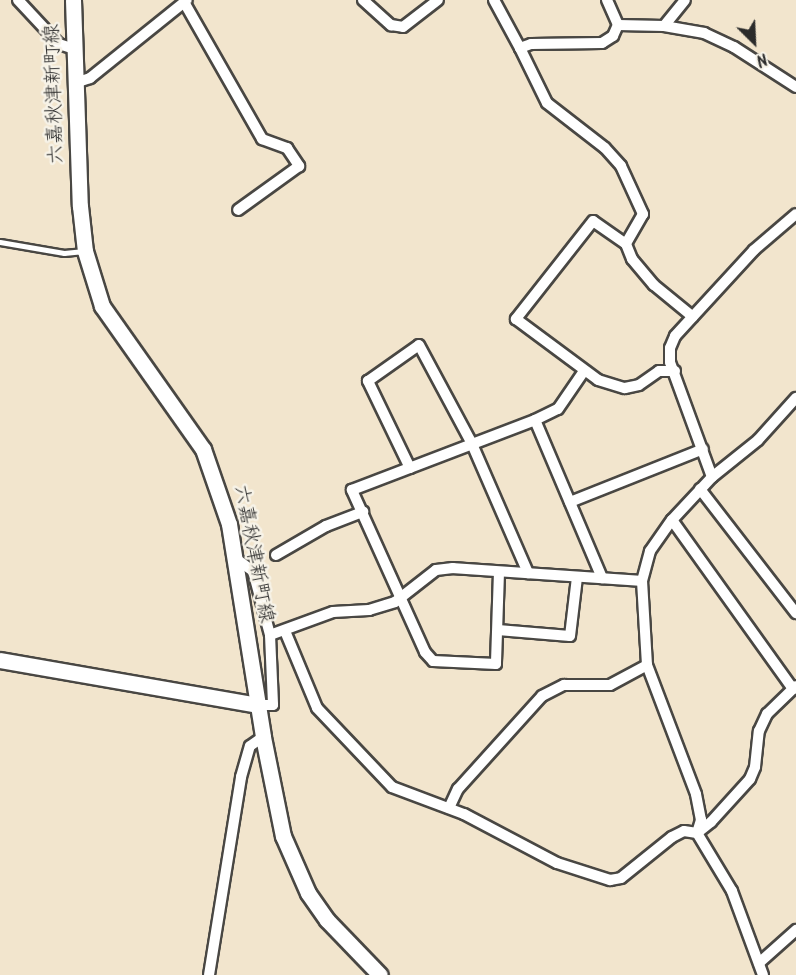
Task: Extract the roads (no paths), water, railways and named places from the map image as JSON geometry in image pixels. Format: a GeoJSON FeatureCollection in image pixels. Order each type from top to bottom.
{"type":"FeatureCollection","features":[{"type":"Feature","properties":{"kind":"main road","name":"六嘉秋津新町線"},"geometry":{"type":"LineString","coordinates":[[73,0],[75,83],[85,251],[102,306],[203,449],[219,487],[235,558],[257,705],[283,836],[308,893],[327,920],[380,975]]}},
{"type":"Feature","properties":{"kind":"main road"},"geometry":{"type":"LineString","coordinates":[[0,660],[257,705]]}},
{"type":"Feature","properties":{"kind":"street"},"geometry":{"type":"LineString","coordinates":[[18,0],[59,44],[74,49]]}},
{"type":"Feature","properties":{"kind":"street"},"geometry":{"type":"LineString","coordinates":[[363,0],[391,26],[403,27],[438,0]]}},
{"type":"Feature","properties":{"kind":"street"},"geometry":{"type":"LineString","coordinates":[[494,0],[547,103],[605,148],[637,195],[643,214],[626,244]]}},
{"type":"Feature","properties":{"kind":"street"},"geometry":{"type":"LineString","coordinates":[[520,48],[531,44],[602,43],[613,36],[618,25],[607,0]]}},
{"type":"Feature","properties":{"kind":"street"},"geometry":{"type":"LineString","coordinates":[[664,26],[685,0]]}},
{"type":"Feature","properties":{"kind":"street"},"geometry":{"type":"LineString","coordinates":[[75,83],[90,78],[185,1],[262,139],[287,148],[299,166],[238,210]]}},
{"type":"Feature","properties":{"kind":"street"},"geometry":{"type":"LineString","coordinates":[[618,25],[664,26],[704,33],[724,42],[796,87]]}},
{"type":"Feature","properties":{"kind":"street"},"geometry":{"type":"LineString","coordinates":[[712,477],[675,371],[670,348],[693,317],[754,250],[796,213]]}},
{"type":"Feature","properties":{"kind":"street"},"geometry":{"type":"LineString","coordinates":[[675,371],[659,371],[639,385],[625,387],[598,380],[516,319],[593,221],[626,244],[654,285],[693,317]]}},
{"type":"Feature","properties":{"kind":"street"},"geometry":{"type":"LineString","coordinates":[[410,468],[368,381],[419,345],[472,444],[528,573]]}},
{"type":"Feature","properties":{"kind":"street"},"geometry":{"type":"LineString","coordinates":[[499,572],[496,664],[433,661],[425,651],[403,597],[352,490],[535,420],[558,409],[584,371]]}},
{"type":"Feature","properties":{"kind":"street"},"geometry":{"type":"LineString","coordinates":[[763,975],[732,891],[697,833],[700,820],[696,794],[647,665],[642,581],[650,551],[672,520],[712,477],[758,440],[796,398]]}},
{"type":"Feature","properties":{"kind":"street"},"geometry":{"type":"LineString","coordinates":[[535,420],[602,578]]}},
{"type":"Feature","properties":{"kind":"street"},"geometry":{"type":"LineString","coordinates":[[570,502],[703,449]]}},
{"type":"Feature","properties":{"kind":"street"},"geometry":{"type":"LineString","coordinates":[[700,489],[796,613]]}},
{"type":"Feature","properties":{"kind":"street"},"geometry":{"type":"LineString","coordinates":[[276,555],[326,526],[363,512]]}},
{"type":"Feature","properties":{"kind":"street"},"geometry":{"type":"LineString","coordinates":[[672,520],[795,687],[767,714],[759,732],[755,767],[750,779],[697,833]]}},
{"type":"Feature","properties":{"kind":"street"},"geometry":{"type":"LineString","coordinates":[[235,558],[253,571],[270,635],[273,705],[257,705]]}},
{"type":"Feature","properties":{"kind":"street"},"geometry":{"type":"LineString","coordinates":[[270,635],[333,612],[369,610],[403,597],[436,570],[453,568],[642,581]]}},
{"type":"Feature","properties":{"kind":"street"},"geometry":{"type":"LineString","coordinates":[[498,630],[570,636],[577,577]]}},
{"type":"Feature","properties":{"kind":"street"},"geometry":{"type":"LineString","coordinates":[[285,631],[317,708],[392,787],[449,808],[557,864],[610,880],[621,878],[672,837],[684,831],[697,833]]}},
{"type":"Feature","properties":{"kind":"street"},"geometry":{"type":"LineString","coordinates":[[449,808],[458,789],[542,696],[564,685],[610,685],[647,665]]}},
{"type":"Feature","properties":{"kind":"street"},"geometry":{"type":"LineString","coordinates":[[209,975],[241,777],[250,747],[263,737]]}},
{"type":"Feature","properties":{"kind":"street"},"geometry":{"type":"LineString","coordinates":[[759,963],[796,930]]}},
{"type":"Feature","properties":{"kind":"lane"},"geometry":{"type":"LineString","coordinates":[[0,242],[64,253],[85,251]]}}]}
